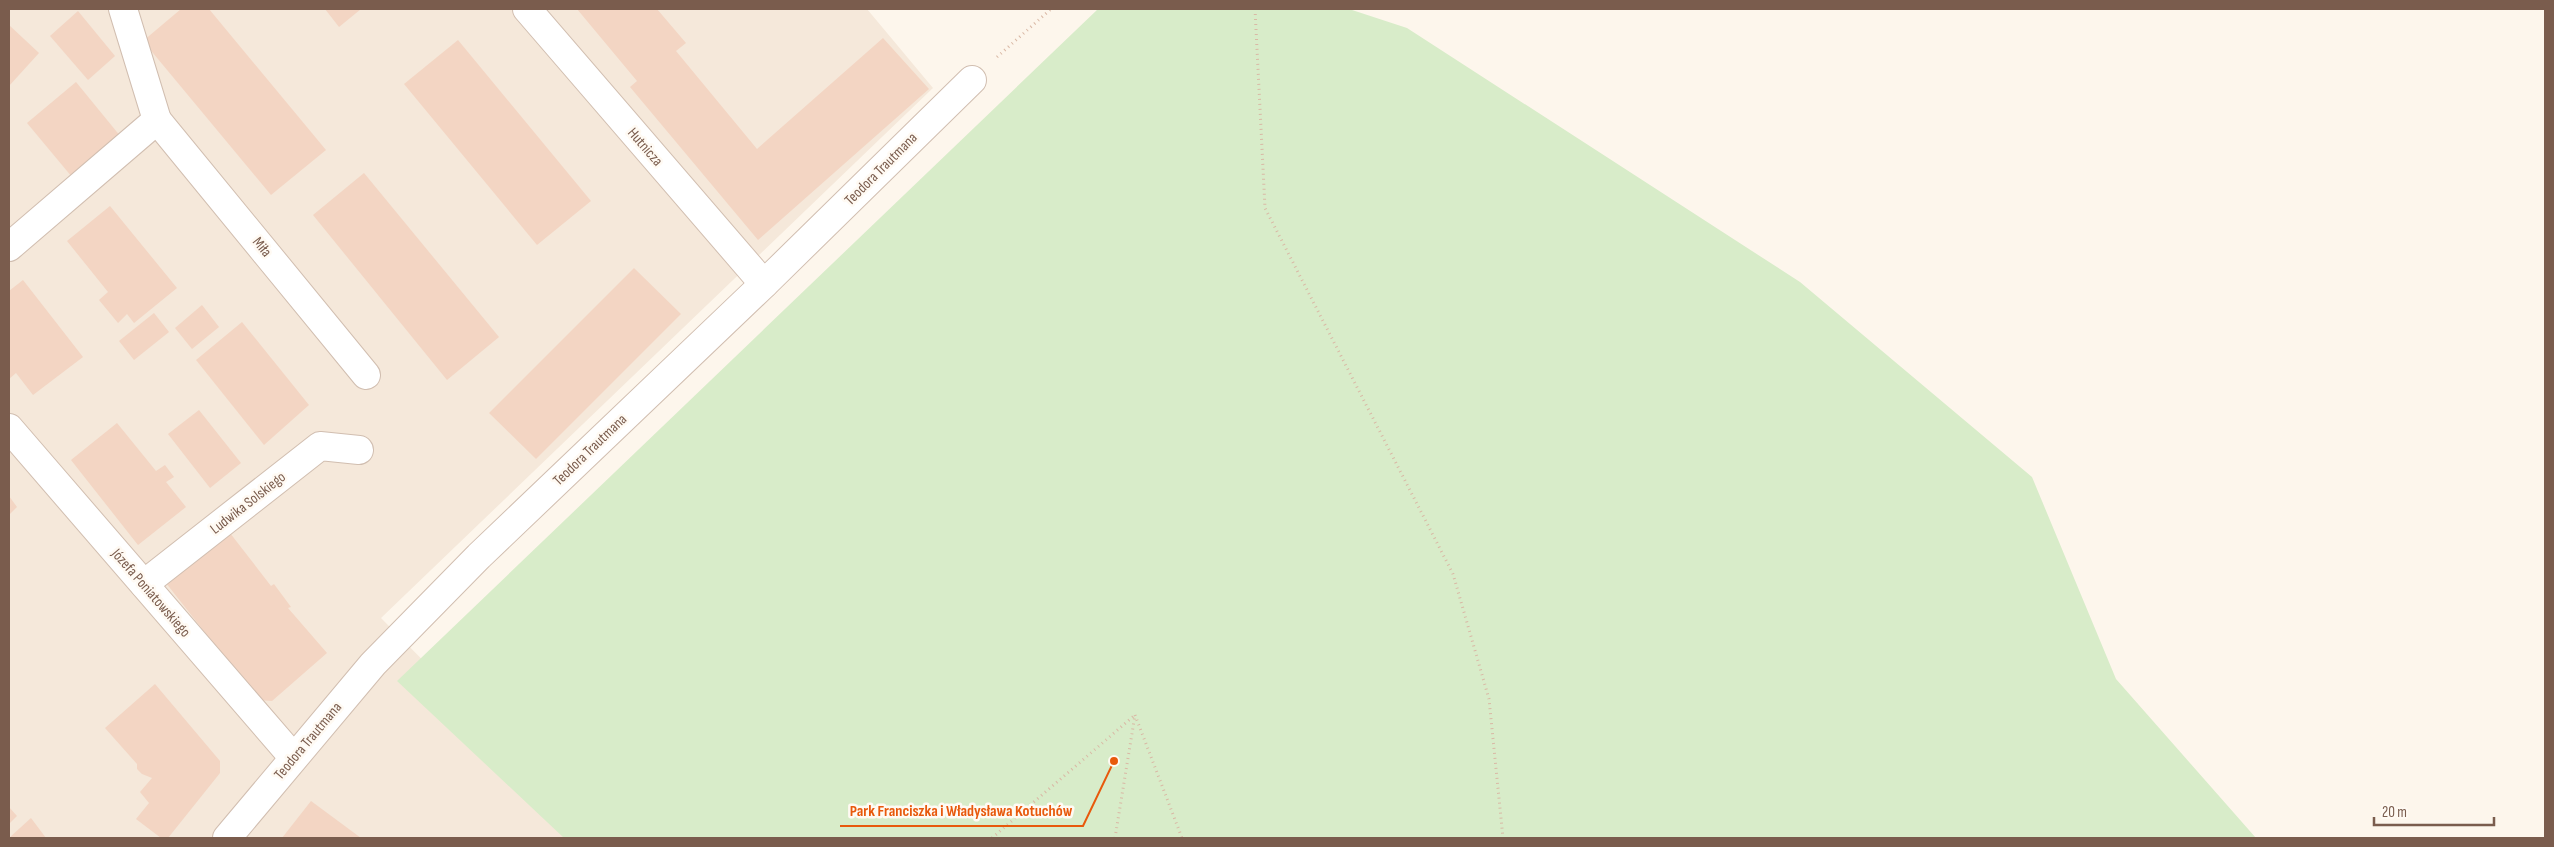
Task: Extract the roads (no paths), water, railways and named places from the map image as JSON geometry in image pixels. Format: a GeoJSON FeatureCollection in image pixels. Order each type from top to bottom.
{"type":"FeatureCollection","features":[{"type":"Feature","properties":{"kind":"street","name":"Miła"},"geometry":{"type":"LineString","coordinates":[[123,9],[157,120],[366,374]]}},
{"type":"Feature","properties":{"kind":"street","name":"Hutnicza"},"geometry":{"type":"LineString","coordinates":[[527,9],[764,284]]}},
{"type":"Feature","properties":{"kind":"street","name":"Teodora Trautmana"},"geometry":{"type":"LineString","coordinates":[[227,838],[293,757],[373,664],[479,556],[764,284],[972,80]]}},
{"type":"Feature","properties":{"kind":"street"},"geometry":{"type":"LineString","coordinates":[[9,247],[157,120]]}},
{"type":"Feature","properties":{"kind":"street","name":"Józefa Poniatowskiego"},"geometry":{"type":"LineString","coordinates":[[9,428],[293,757]]}},
{"type":"Feature","properties":{"kind":"street","name":"Ludwika Solskiego"},"geometry":{"type":"LineString","coordinates":[[144,584],[320,446],[359,450]]}},
{"type":"Feature","properties":{"kind":"place","name":"Park Franciszka i Władysława Kotuchów"},"geometry":{"type":"Point","coordinates":[1114,761]}}]}
